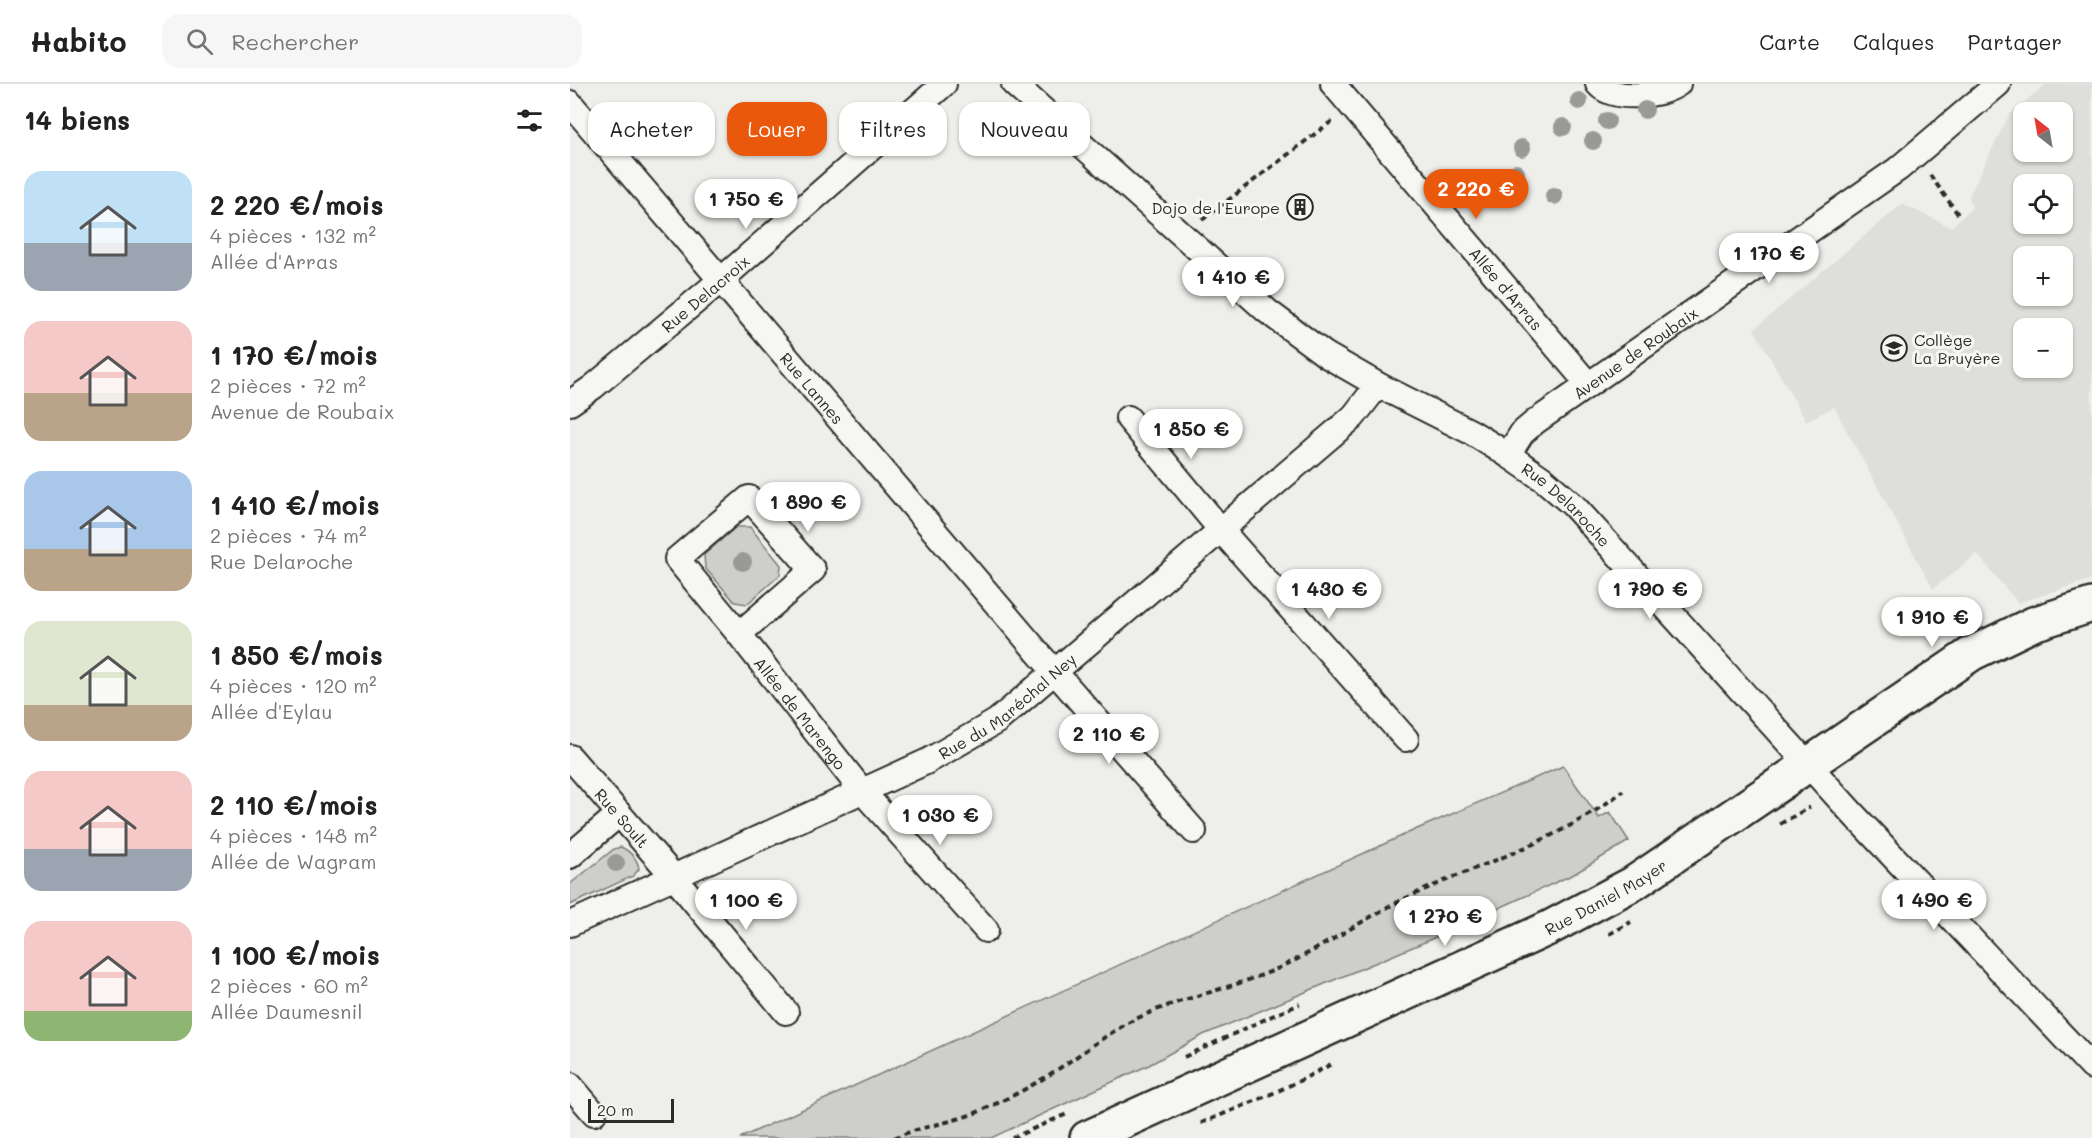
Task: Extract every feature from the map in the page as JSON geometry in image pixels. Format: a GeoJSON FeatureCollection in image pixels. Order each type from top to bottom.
{"type":"FeatureCollection","features":[{"type":"Feature","properties":{"kind":"main road","name":"Rue Daniel Mayer"},"geometry":{"type":"LineString","coordinates":[[1082,1124],[1549,928],[1634,883],[1971,654],[2033,624],[2092,605]]}},
{"type":"Feature","properties":{"kind":"street","name":"Rue Delacroix"},"geometry":{"type":"LineString","coordinates":[[570,403],[593,387],[721,280],[944,84]]}},
{"type":"Feature","properties":{"kind":"street","name":"Rue Delaroche"},"geometry":{"type":"LineString","coordinates":[[1014,84],[1267,311],[1326,356],[1470,432],[1543,479],[1573,505],[1808,765],[2092,1067]]}},
{"type":"Feature","properties":{"kind":"street","name":"Allée d'Arras"},"geometry":{"type":"LineString","coordinates":[[1333,84],[1588,384]]}},
{"type":"Feature","properties":{"kind":"street"},"geometry":{"type":"LineString","coordinates":[[1598,84],[1603,90],[1624,96],[1640,89],[1661,93],[1678,84]]}},
{"type":"Feature","properties":{"kind":"street","name":"Avenue de Roubaix"},"geometry":{"type":"LineString","coordinates":[[1508,455],[1522,434],[1588,384],[1916,154],[1998,84]]}},
{"type":"Feature","properties":{"kind":"street","name":"Rue Lannes"},"geometry":{"type":"LineString","coordinates":[[570,103],[1194,831]]}},
{"type":"Feature","properties":{"kind":"street","name":"Rue du Maréchal Ney"},"geometry":{"type":"LineString","coordinates":[[570,924],[927,761],[997,721],[1353,417],[1378,385]]}},
{"type":"Feature","properties":{"kind":"street"},"geometry":{"type":"LineString","coordinates":[[1128,418],[1221,530],[1406,739]]}},
{"type":"Feature","properties":{"kind":"street","name":"Allée de Marengo"},"geometry":{"type":"LineString","coordinates":[[739,634],[813,570],[749,498],[677,559],[862,791],[986,930]]}},
{"type":"Feature","properties":{"kind":"street","name":"Rue Soult"},"geometry":{"type":"LineString","coordinates":[[570,757],[786,1012]]}},
{"type":"Feature","properties":{"kind":"street"},"geometry":{"type":"LineString","coordinates":[[570,856],[619,814]]}},
{"type":"Feature","properties":{"kind":"street"},"geometry":{"type":"LineString","coordinates":[[570,1085],[594,1113]]}},
{"type":"Feature","properties":{"kind":"path"},"geometry":{"type":"LineString","coordinates":[[1182,235],[1336,116]]}},
{"type":"Feature","properties":{"kind":"path"},"geometry":{"type":"LineString","coordinates":[[1916,154],[1960,217]]}},
{"type":"Feature","properties":{"kind":"path"},"geometry":{"type":"LineString","coordinates":[[894,1138],[910,1131],[977,1113],[1028,1089],[1100,1040],[1140,1017],[1281,968],[1401,901],[1559,832],[1593,813],[1623,791]]}},
{"type":"Feature","properties":{"kind":"path"},"geometry":{"type":"LineString","coordinates":[[1178,1061],[1302,1004]]}},
{"type":"Feature","properties":{"kind":"path"},"geometry":{"type":"LineString","coordinates":[[1012,1138],[1082,1124]]}},
{"type":"Feature","properties":{"kind":"shaded area","name":"Collège La Bruyère"},"geometry":{"type":"Polygon","coordinates":[[[2046,84],[2092,84],[2092,579],[2018,603],[1977,554],[1933,589],[1834,407],[1806,421],[1754,329],[1902,204],[1951,227],[1972,208],[1969,196],[2009,115],[2013,112],[2013,162],[2073,162],[2073,102],[2025,102],[2046,84]]]}},
{"type":"Feature","properties":{"kind":"shaded area"},"geometry":{"type":"Polygon","coordinates":[[[736,527],[750,527],[781,565],[780,575],[747,604],[735,602],[705,568],[704,555],[736,527]]]}},
{"type":"Feature","properties":{"kind":"shaded area"},"geometry":{"type":"Polygon","coordinates":[[[1563,766],[1599,818],[1610,812],[1629,841],[1574,874],[1427,941],[1203,1035],[1149,1065],[991,1138],[740,1138],[1417,829],[1563,766]]]}},
{"type":"Feature","properties":{"kind":"shaded area"},"geometry":{"type":"Polygon","coordinates":[[[621,847],[637,862],[639,869],[633,876],[570,905],[570,884],[614,849],[621,847]]]}},
{"type":"Feature","properties":{"kind":"place","name":"Dojo de l'Europe"},"geometry":{"type":"Point","coordinates":[1300,207]}},
{"type":"Feature","properties":{"kind":"place","name":"Collège La Bruyère"},"geometry":{"type":"Point","coordinates":[1894,348]}}]}
